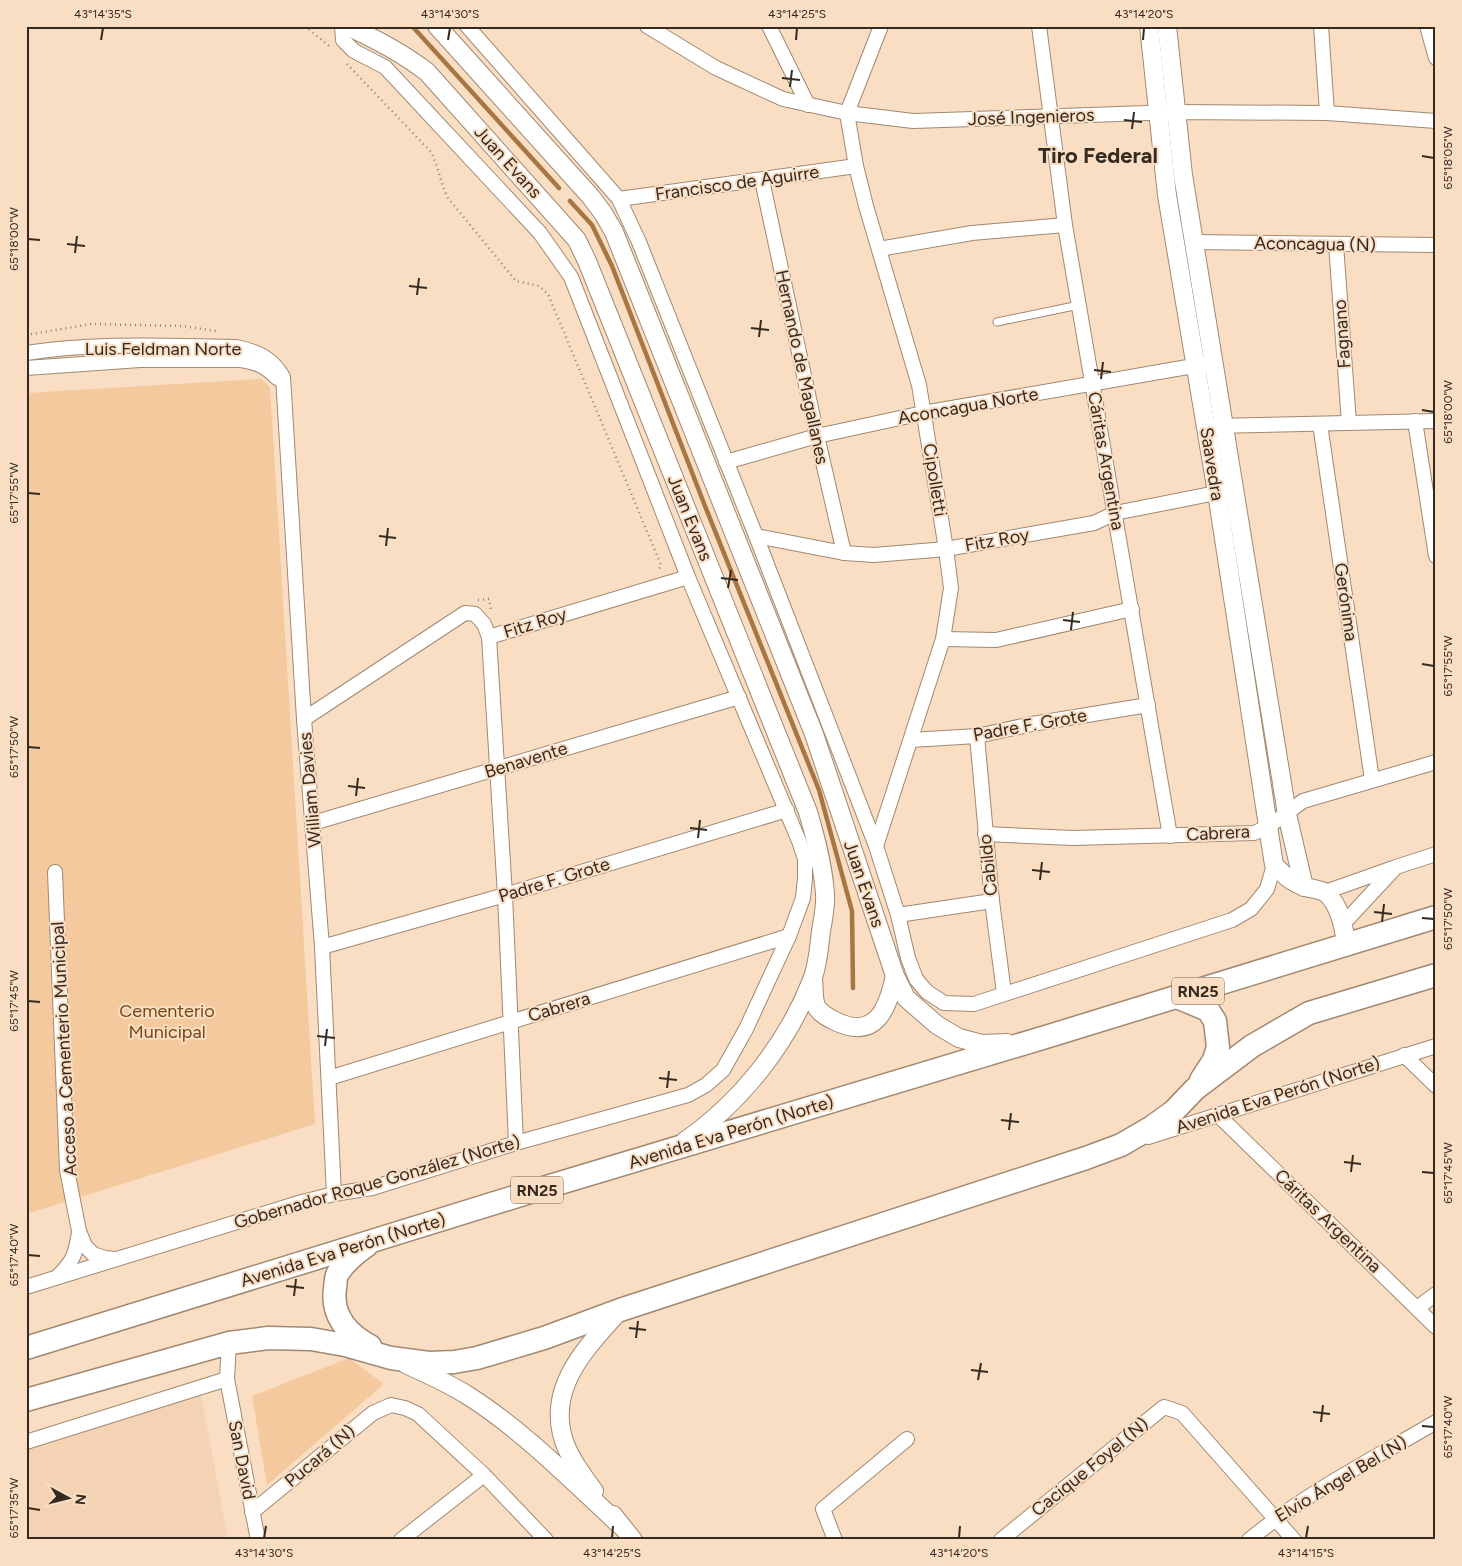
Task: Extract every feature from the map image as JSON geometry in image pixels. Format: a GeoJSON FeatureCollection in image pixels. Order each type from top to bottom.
{"type":"FeatureCollection","features":[{"type":"Feature","properties":{"kind":"main road","name":"Avenida Eva Perón (Norte)"},"geometry":{"type":"LineString","coordinates":[[26,1348],[1177,997],[1345,934],[1436,918]]}},
{"type":"Feature","properties":{"kind":"main road","name":"Avenida Eva Perón (Norte)"},"geometry":{"type":"LineString","coordinates":[[26,1400],[229,1343],[268,1338],[311,1339],[345,1345],[391,1358],[429,1363],[454,1362],[477,1358],[544,1338],[620,1310],[1121,1145],[1152,1127],[1174,1111],[1195,1089],[1252,1046],[1309,1013],[1436,975]]}},
{"type":"Feature","properties":{"kind":"main road"},"geometry":{"type":"LineString","coordinates":[[1177,997],[1208,1010],[1215,1020],[1218,1047],[1214,1060],[1195,1089]]}},
{"type":"Feature","properties":{"kind":"main road"},"geometry":{"type":"LineString","coordinates":[[372,1241],[355,1254],[337,1274],[334,1298],[338,1315],[347,1330],[362,1342],[391,1358]]}},
{"type":"Feature","properties":{"kind":"street","name":"Juan Evans"},"geometry":{"type":"LineString","coordinates":[[342,26],[343,40],[354,52],[385,67],[540,233],[571,277],[688,577],[786,810],[804,859],[803,898],[789,936],[746,1028],[723,1070]]}},
{"type":"Feature","properties":{"kind":"street","name":"Juan Evans"},"geometry":{"type":"LineString","coordinates":[[347,26],[404,54],[427,72],[577,240],[808,812],[822,865],[825,896],[819,952],[813,978],[796,1016],[775,1051],[729,1105],[703,1128],[674,1149]]}},
{"type":"Feature","properties":{"kind":"street","name":"Juan Evans"},"geometry":{"type":"LineString","coordinates":[[437,26],[591,196],[614,232],[814,734],[895,976],[906,998],[937,1025],[959,1038],[982,1044],[999,1044],[1049,1036]]}},
{"type":"Feature","properties":{"kind":"street","name":"Juan Evans"},"geometry":{"type":"LineString","coordinates":[[467,26],[619,199],[639,242],[756,536],[876,846],[898,915],[908,958],[916,979],[927,992],[944,1003],[974,1004],[1004,993]]}},
{"type":"Feature","properties":{"kind":"street","name":"José Ingenieros"},"geometry":{"type":"LineString","coordinates":[[647,26],[716,68],[783,99],[847,113],[913,120],[1159,112],[1326,113],[1436,121]]}},
{"type":"Feature","properties":{"kind":"street"},"geometry":{"type":"LineString","coordinates":[[769,26],[808,105]]}},
{"type":"Feature","properties":{"kind":"street"},"geometry":{"type":"LineString","coordinates":[[847,113],[881,26]]}},
{"type":"Feature","properties":{"kind":"street","name":"Cáritas Argentina"},"geometry":{"type":"LineString","coordinates":[[1039,26],[1065,225],[1170,836]]}},
{"type":"Feature","properties":{"kind":"street","name":"Saavedra"},"geometry":{"type":"LineString","coordinates":[[1148,26],[1167,195],[1196,365],[1215,426]]}},
{"type":"Feature","properties":{"kind":"street","name":"Saavedra"},"geometry":{"type":"LineString","coordinates":[[1167,26],[1183,175],[1214,362],[1215,426],[1274,866]]}},
{"type":"Feature","properties":{"kind":"street"},"geometry":{"type":"LineString","coordinates":[[1321,26],[1326,113]]}},
{"type":"Feature","properties":{"kind":"street"},"geometry":{"type":"LineString","coordinates":[[1427,26],[1436,58]]}},
{"type":"Feature","properties":{"kind":"street","name":"Cipolletti"},"geometry":{"type":"LineString","coordinates":[[847,113],[856,166],[919,385],[951,588],[943,639],[876,846]]}},
{"type":"Feature","properties":{"kind":"street","name":"Francisco de Aguirre"},"geometry":{"type":"LineString","coordinates":[[619,199],[856,166]]}},
{"type":"Feature","properties":{"kind":"street","name":"Hernando de Magallanes"},"geometry":{"type":"LineString","coordinates":[[762,180],[844,553]]}},
{"type":"Feature","properties":{"kind":"street"},"geometry":{"type":"LineString","coordinates":[[879,249],[972,233],[1065,225]]}},
{"type":"Feature","properties":{"kind":"street","name":"Aconcagua (N)"},"geometry":{"type":"LineString","coordinates":[[1194,242],[1436,245]]}},
{"type":"Feature","properties":{"kind":"street","name":"Fagnano"},"geometry":{"type":"LineString","coordinates":[[1336,244],[1349,423]]}},
{"type":"Feature","properties":{"kind":"street"},"geometry":{"type":"LineString","coordinates":[[110,347],[110,362]]}},
{"type":"Feature","properties":{"kind":"street","name":"Luis Feldman Norte"},"geometry":{"type":"LineString","coordinates":[[26,353],[70,348],[236,347],[250,350],[267,358],[278,368],[283,377],[284,386]]}},
{"type":"Feature","properties":{"kind":"street","name":"Luis Feldman Norte"},"geometry":{"type":"LineString","coordinates":[[26,368],[140,360],[240,360],[268,369],[284,386]]}},
{"type":"Feature","properties":{"kind":"street","name":"Aconcagua Norte"},"geometry":{"type":"LineString","coordinates":[[726,462],[817,436],[923,413],[1214,362]]}},
{"type":"Feature","properties":{"kind":"street","name":"William Davies"},"geometry":{"type":"LineString","coordinates":[[284,386],[304,719],[322,947],[334,1194]]}},
{"type":"Feature","properties":{"kind":"street"},"geometry":{"type":"LineString","coordinates":[[1415,420],[1436,556]]}},
{"type":"Feature","properties":{"kind":"street"},"geometry":{"type":"LineString","coordinates":[[1215,426],[1436,420]]}},
{"type":"Feature","properties":{"kind":"street","name":"Gerónima"},"geometry":{"type":"LineString","coordinates":[[1320,424],[1372,780]]}},
{"type":"Feature","properties":{"kind":"street","name":"Fitz Roy"},"geometry":{"type":"LineString","coordinates":[[756,536],[844,553],[874,555],[946,549],[1094,523],[1115,513],[1225,491]]}},
{"type":"Feature","properties":{"kind":"street","name":"Saavedra"},"geometry":{"type":"LineString","coordinates":[[1225,491],[1304,887]]}},
{"type":"Feature","properties":{"kind":"street","name":"Fitz Roy"},"geometry":{"type":"LineString","coordinates":[[304,719],[465,613],[475,614],[484,624],[489,637],[688,577]]}},
{"type":"Feature","properties":{"kind":"street"},"geometry":{"type":"LineString","coordinates":[[943,639],[996,640],[1132,609]]}},
{"type":"Feature","properties":{"kind":"street"},"geometry":{"type":"LineString","coordinates":[[489,637],[512,1022],[516,1142]]}},
{"type":"Feature","properties":{"kind":"street","name":"Benavente"},"geometry":{"type":"LineString","coordinates":[[313,823],[739,697]]}},
{"type":"Feature","properties":{"kind":"street","name":"Padre F. Grote"},"geometry":{"type":"LineString","coordinates":[[911,740],[977,736],[1032,724],[1148,705]]}},
{"type":"Feature","properties":{"kind":"street","name":"Cabildo"},"geometry":{"type":"LineString","coordinates":[[977,736],[992,901],[1004,993]]}},
{"type":"Feature","properties":{"kind":"street","name":"Cabrera"},"geometry":{"type":"LineString","coordinates":[[985,834],[1073,838],[1254,833],[1268,827],[1303,802],[1436,762]]}},
{"type":"Feature","properties":{"kind":"street","name":"Padre F. Grote"},"geometry":{"type":"LineString","coordinates":[[322,947],[505,895],[786,810]]}},
{"type":"Feature","properties":{"kind":"street"},"geometry":{"type":"LineString","coordinates":[[1004,993],[1232,920],[1251,909],[1267,889],[1274,866],[1289,880],[1304,887],[1325,892],[1436,854]]}},
{"type":"Feature","properties":{"kind":"street"},"geometry":{"type":"LineString","coordinates":[[1345,934],[1396,867]]}},
{"type":"Feature","properties":{"kind":"street","name":"Acceso a Cementerio Municipal"},"geometry":{"type":"LineString","coordinates":[[55,872],[68,1170],[79,1231],[85,1246],[93,1254],[105,1258],[119,1259]]}},
{"type":"Feature","properties":{"kind":"street"},"geometry":{"type":"LineString","coordinates":[[1325,892],[1334,902],[1345,934]]}},
{"type":"Feature","properties":{"kind":"street"},"geometry":{"type":"LineString","coordinates":[[898,915],[992,901]]}},
{"type":"Feature","properties":{"kind":"street","name":"Cabrera"},"geometry":{"type":"LineString","coordinates":[[329,1078],[789,936]]}},
{"type":"Feature","properties":{"kind":"street"},"geometry":{"type":"LineString","coordinates":[[813,978],[816,1005],[826,1017],[844,1025],[861,1026],[873,1023],[882,1014],[890,1000],[895,976]]}},
{"type":"Feature","properties":{"kind":"street","name":"Avenida Eva Perón (Norte)"},"geometry":{"type":"LineString","coordinates":[[1121,1145],[1219,1116],[1436,1046]]}},
{"type":"Feature","properties":{"kind":"street"},"geometry":{"type":"LineString","coordinates":[[1404,1055],[1436,1086]]}},
{"type":"Feature","properties":{"kind":"street","name":"Gobernador Roque González (Norte)"},"geometry":{"type":"LineString","coordinates":[[26,1287],[302,1202],[334,1194],[372,1188],[516,1142],[688,1095],[706,1085],[723,1070]]}},
{"type":"Feature","properties":{"kind":"street","name":"Cáritas Argentina"},"geometry":{"type":"LineString","coordinates":[[1219,1116],[1436,1327]]}},
{"type":"Feature","properties":{"kind":"street"},"geometry":{"type":"LineString","coordinates":[[55,1278],[72,1261],[77,1248],[79,1231]]}},
{"type":"Feature","properties":{"kind":"street"},"geometry":{"type":"LineString","coordinates":[[1417,1308],[1436,1294]]}},
{"type":"Feature","properties":{"kind":"street"},"geometry":{"type":"LineString","coordinates":[[620,1310],[583,1351],[569,1374],[562,1395],[559,1420],[564,1442],[578,1469],[621,1532]]}},
{"type":"Feature","properties":{"kind":"street"},"geometry":{"type":"LineString","coordinates":[[26,1442],[227,1379],[229,1343]]}},
{"type":"Feature","properties":{"kind":"street"},"geometry":{"type":"LineString","coordinates":[[391,1358],[468,1395],[498,1417],[547,1458],[621,1532],[633,1540]]}},
{"type":"Feature","properties":{"kind":"street","name":"San David"},"geometry":{"type":"LineString","coordinates":[[227,1379],[258,1540]]}},
{"type":"Feature","properties":{"kind":"street","name":"Pucará (N)"},"geometry":{"type":"LineString","coordinates":[[252,1512],[373,1412],[391,1405],[405,1408],[418,1414],[484,1475]]}},
{"type":"Feature","properties":{"kind":"street","name":"Cacique Foyel (N)"},"geometry":{"type":"LineString","coordinates":[[1001,1540],[1164,1407],[1182,1413],[1276,1518]]}},
{"type":"Feature","properties":{"kind":"street","name":"Elvio Ángel Bel (N)"},"geometry":{"type":"LineString","coordinates":[[1249,1540],[1276,1518],[1306,1498],[1436,1422]]}},
{"type":"Feature","properties":{"kind":"street"},"geometry":{"type":"LineString","coordinates":[[836,1540],[822,1509],[907,1439]]}},
{"type":"Feature","properties":{"kind":"street"},"geometry":{"type":"LineString","coordinates":[[401,1540],[484,1475],[546,1540]]}},
{"type":"Feature","properties":{"kind":"street"},"geometry":{"type":"LineString","coordinates":[[1276,1518],[1294,1540]]}},
{"type":"Feature","properties":{"kind":"lane"},"geometry":{"type":"LineString","coordinates":[[997,322],[1079,305]]}},
{"type":"Feature","properties":{"kind":"path"},"geometry":{"type":"LineString","coordinates":[[305,26],[330,47]]}},
{"type":"Feature","properties":{"kind":"path"},"geometry":{"type":"LineString","coordinates":[[344,61],[431,152],[438,164],[442,186],[448,198],[516,282],[540,286],[548,294],[661,565],[655,576]]}},
{"type":"Feature","properties":{"kind":"path"},"geometry":{"type":"LineString","coordinates":[[26,335],[91,324],[182,326],[220,332]]}},
{"type":"Feature","properties":{"kind":"path"},"geometry":{"type":"LineString","coordinates":[[471,600],[489,599],[492,617]]}},
{"type":"Feature","properties":{"kind":"shaded area"},"geometry":{"type":"Polygon","coordinates":[[[200,1388],[228,1540],[26,1540],[26,1442],[200,1388]]]}},
{"type":"Feature","properties":{"kind":"green space","name":"Cementerio Municipal"},"geometry":{"type":"Polygon","coordinates":[[[261,379],[270,387],[315,1124],[26,1214],[26,393],[261,379]]]}},
{"type":"Feature","properties":{"kind":"green space"},"geometry":{"type":"Polygon","coordinates":[[[349,1358],[384,1384],[267,1485],[252,1396],[349,1358]]]}},
{"type":"Feature","properties":{"kind":"waterway"},"geometry":{"type":"LineString","coordinates":[[412,26],[559,188]]}},
{"type":"Feature","properties":{"kind":"waterway"},"geometry":{"type":"LineString","coordinates":[[570,201],[592,225],[612,266],[705,506],[819,790],[852,911],[853,988]]}},
{"type":"Feature","properties":{"kind":"district","name":"Tiro Federal"},"geometry":{"type":"Point","coordinates":[1098,155]}}]}
